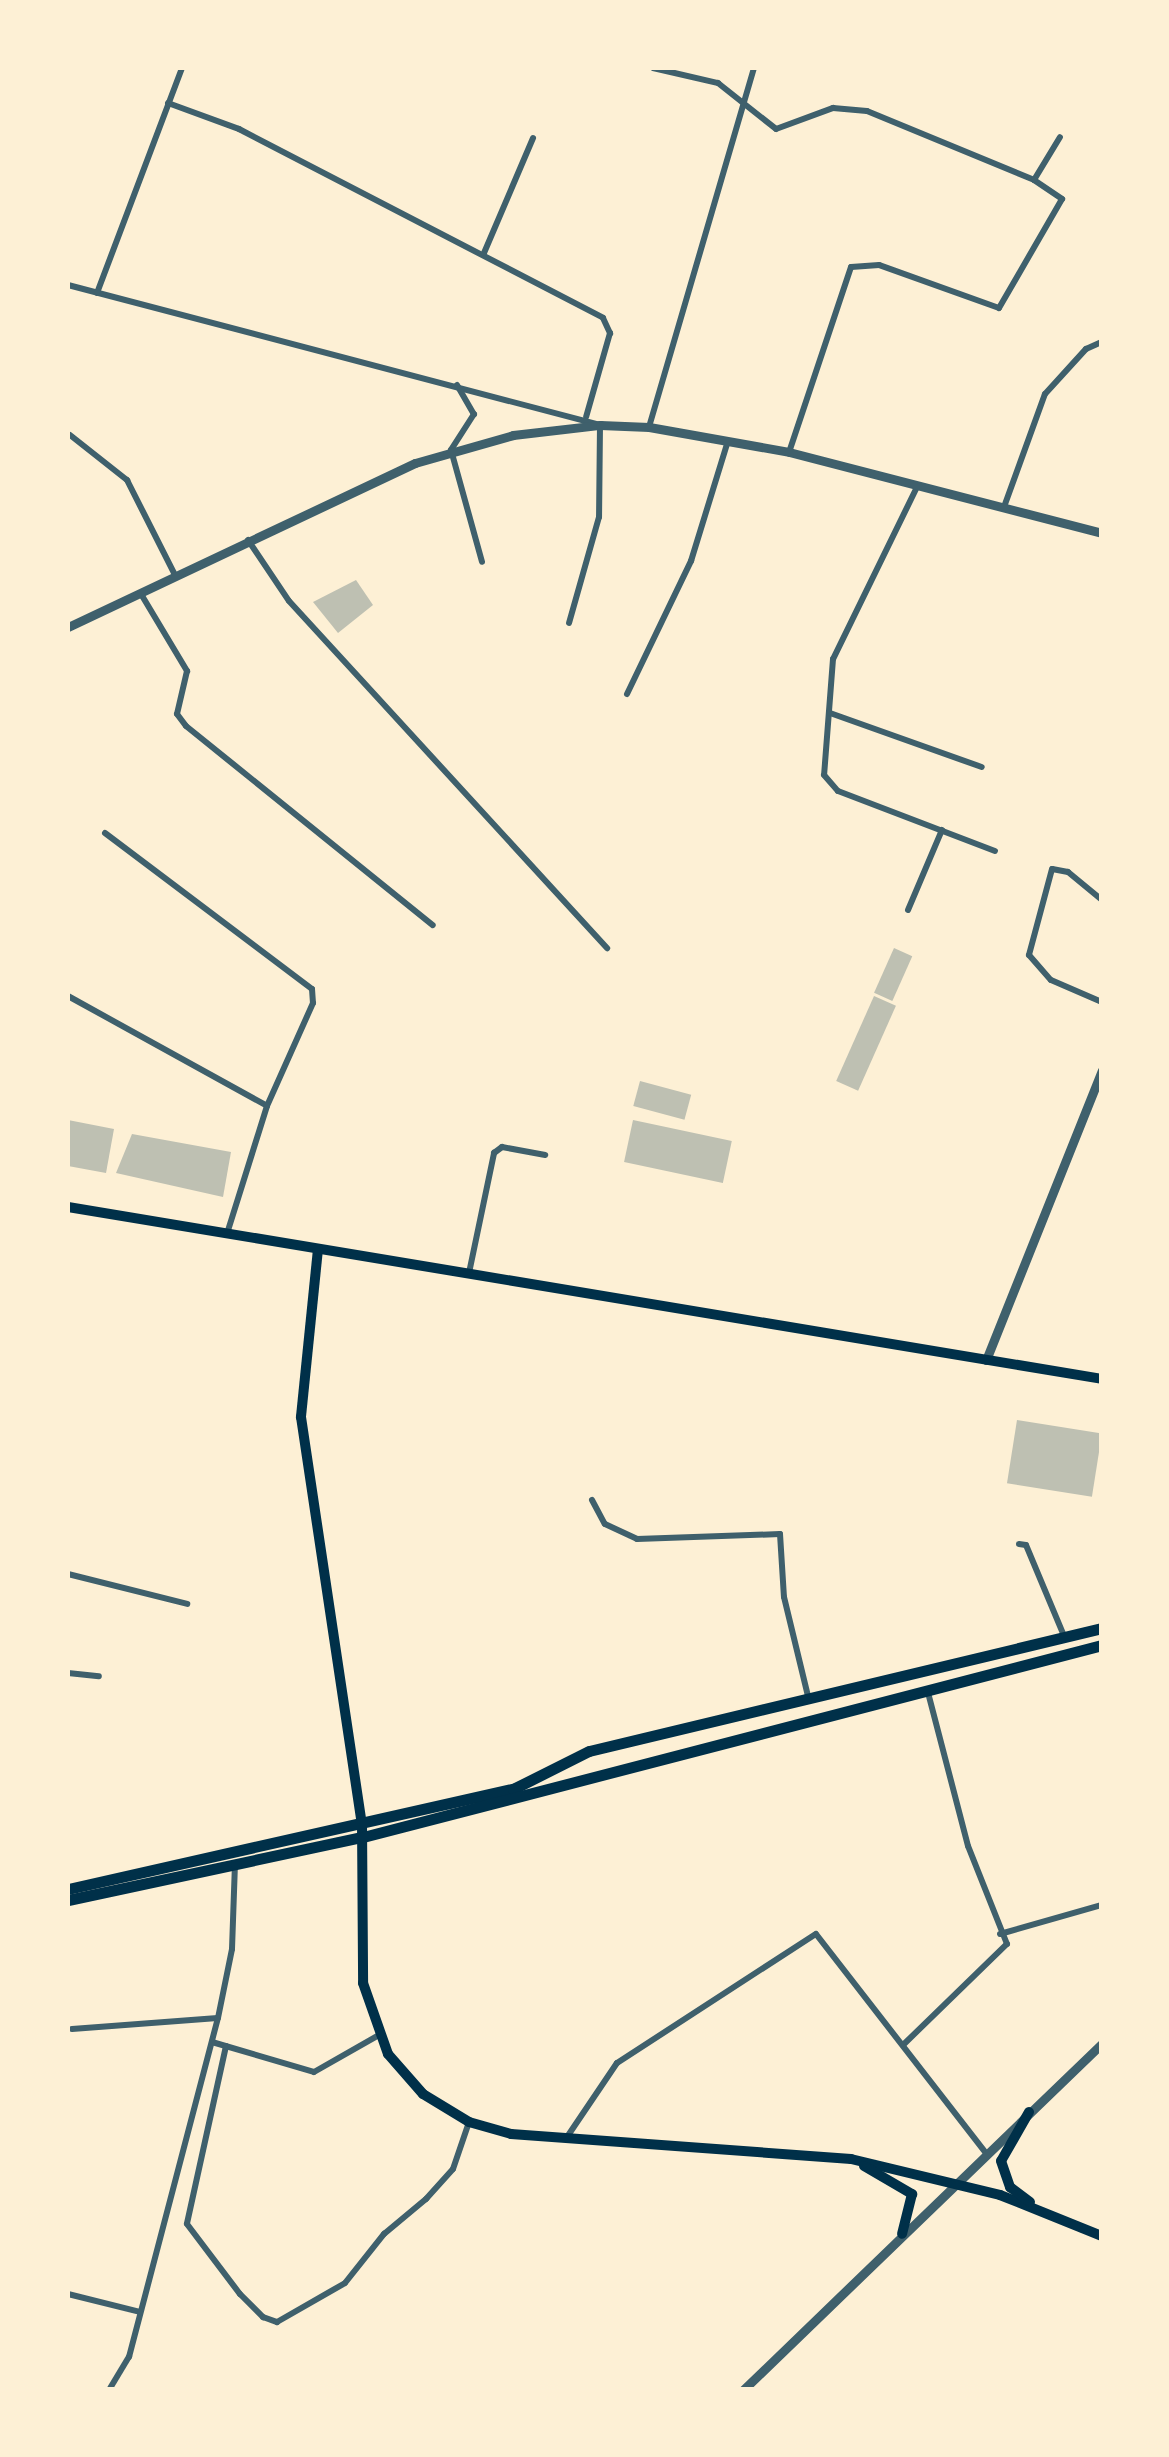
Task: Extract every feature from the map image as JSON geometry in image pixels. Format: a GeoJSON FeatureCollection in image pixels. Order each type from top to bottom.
{"type":"FeatureCollection","features":[{"type":"Feature","properties":{"kind":"highway"},"geometry":{"type":"LineString","coordinates":[[68,1889],[513,1788],[589,1751],[1102,1628]]}},
{"type":"Feature","properties":{"kind":"highway"},"geometry":{"type":"LineString","coordinates":[[68,1900],[363,1837],[1102,1645]]}},
{"type":"Feature","properties":{"kind":"main road"},"geometry":{"type":"LineString","coordinates":[[68,1206],[1102,1379]]}},
{"type":"Feature","properties":{"kind":"main road"},"geometry":{"type":"LineString","coordinates":[[318,1249],[301,1417],[362,1823],[363,1983],[380,2035],[423,2094],[468,2122],[512,2134],[851,2159],[954,2184],[1048,2213],[1102,2236]]}},
{"type":"Feature","properties":{"kind":"main road"},"geometry":{"type":"LineString","coordinates":[[1029,2112],[1000,2162],[1010,2186],[1048,2213]]}},
{"type":"Feature","properties":{"kind":"main road"},"geometry":{"type":"LineString","coordinates":[[851,2159],[912,2194],[902,2234]]}},
{"type":"Feature","properties":{"kind":"street"},"geometry":{"type":"LineString","coordinates":[[97,292],[182,68]]}},
{"type":"Feature","properties":{"kind":"street"},"geometry":{"type":"LineString","coordinates":[[653,68],[718,83],[740,106],[776,129],[833,108],[867,112],[1034,180],[1062,199],[1000,308],[879,265],[851,267],[789,452]]}},
{"type":"Feature","properties":{"kind":"street"},"geometry":{"type":"LineString","coordinates":[[650,427],[754,68]]}},
{"type":"Feature","properties":{"kind":"street"},"geometry":{"type":"LineString","coordinates":[[168,103],[239,129],[484,254],[607,323],[610,333],[586,417]]}},
{"type":"Feature","properties":{"kind":"street"},"geometry":{"type":"LineString","coordinates":[[1034,180],[1060,137]]}},
{"type":"Feature","properties":{"kind":"street"},"geometry":{"type":"LineString","coordinates":[[484,254],[533,138]]}},
{"type":"Feature","properties":{"kind":"street"},"geometry":{"type":"LineString","coordinates":[[68,285],[586,417],[600,425]]}},
{"type":"Feature","properties":{"kind":"street"},"geometry":{"type":"LineString","coordinates":[[1003,508],[1045,394],[1086,349],[1102,342]]}},
{"type":"Feature","properties":{"kind":"street"},"geometry":{"type":"LineString","coordinates":[[456,384],[474,414],[451,450],[482,562]]}},
{"type":"Feature","properties":{"kind":"street"},"geometry":{"type":"LineString","coordinates":[[569,623],[599,517],[600,425]]}},
{"type":"Feature","properties":{"kind":"street"},"geometry":{"type":"LineString","coordinates":[[68,627],[248,540],[451,450],[600,425],[650,427],[789,452],[1102,533]]}},
{"type":"Feature","properties":{"kind":"street"},"geometry":{"type":"LineString","coordinates":[[70,435],[127,480],[175,575]]}},
{"type":"Feature","properties":{"kind":"street"},"geometry":{"type":"LineString","coordinates":[[627,694],[691,562],[729,440]]}},
{"type":"Feature","properties":{"kind":"street"},"geometry":{"type":"LineString","coordinates":[[917,487],[834,658],[824,775],[830,785],[995,851]]}},
{"type":"Feature","properties":{"kind":"street"},"geometry":{"type":"LineString","coordinates":[[248,540],[289,601],[607,948]]}},
{"type":"Feature","properties":{"kind":"street"},"geometry":{"type":"LineString","coordinates":[[140,594],[187,671],[178,714],[186,726],[433,925]]}},
{"type":"Feature","properties":{"kind":"street"},"geometry":{"type":"LineString","coordinates":[[830,714],[982,767]]}},
{"type":"Feature","properties":{"kind":"street"},"geometry":{"type":"LineString","coordinates":[[908,910],[942,830]]}},
{"type":"Feature","properties":{"kind":"street"},"geometry":{"type":"LineString","coordinates":[[105,832],[312,989],[313,1003],[267,1106],[227,1235]]}},
{"type":"Feature","properties":{"kind":"street"},"geometry":{"type":"LineString","coordinates":[[1102,900],[1062,868],[1052,869],[1029,955],[1051,980],[1102,1002]]}},
{"type":"Feature","properties":{"kind":"street"},"geometry":{"type":"LineString","coordinates":[[68,996],[267,1106]]}},
{"type":"Feature","properties":{"kind":"street"},"geometry":{"type":"LineString","coordinates":[[986,1360],[1102,1070]]}},
{"type":"Feature","properties":{"kind":"street"},"geometry":{"type":"LineString","coordinates":[[470,1273],[494,1153],[502,1147],[545,1154]]}},
{"type":"Feature","properties":{"kind":"street"},"geometry":{"type":"LineString","coordinates":[[592,1500],[606,1524],[637,1539],[780,1534],[784,1597],[810,1701]]}},
{"type":"Feature","properties":{"kind":"street"},"geometry":{"type":"LineString","coordinates":[[1019,1544],[1026,1545],[1065,1637]]}},
{"type":"Feature","properties":{"kind":"street"},"geometry":{"type":"LineString","coordinates":[[68,1574],[187,1604]]}},
{"type":"Feature","properties":{"kind":"street"},"geometry":{"type":"LineString","coordinates":[[68,1673],[99,1676]]}},
{"type":"Feature","properties":{"kind":"street"},"geometry":{"type":"LineString","coordinates":[[903,2045],[1004,1952],[968,1846],[928,1692]]}},
{"type":"Feature","properties":{"kind":"street"},"geometry":{"type":"LineString","coordinates":[[109,2390],[129,2357],[218,2018],[232,1949],[235,1864]]}},
{"type":"Feature","properties":{"kind":"street"},"geometry":{"type":"LineString","coordinates":[[1000,1934],[1102,1905]]}},
{"type":"Feature","properties":{"kind":"street"},"geometry":{"type":"LineString","coordinates":[[567,2137],[616,2063],[816,1934],[986,2153]]}},
{"type":"Feature","properties":{"kind":"street"},"geometry":{"type":"LineString","coordinates":[[72,2029],[218,2018]]}},
{"type":"Feature","properties":{"kind":"street"},"geometry":{"type":"LineString","coordinates":[[212,2042],[314,2072],[380,2035]]}},
{"type":"Feature","properties":{"kind":"street"},"geometry":{"type":"LineString","coordinates":[[743,2390],[1102,2043]]}},
{"type":"Feature","properties":{"kind":"street"},"geometry":{"type":"LineString","coordinates":[[226,2046],[187,2224],[240,2294],[262,2317],[277,2322],[344,2284],[384,2234],[426,2199],[454,2169],[468,2122]]}},
{"type":"Feature","properties":{"kind":"street"},"geometry":{"type":"LineString","coordinates":[[68,2294],[140,2312]]}},
{"type":"Feature","properties":{"kind":"building"},"geometry":{"type":"Polygon","coordinates":[[[356,580],[373,605],[338,633],[313,602],[356,580]]]}},
{"type":"Feature","properties":{"kind":"building"},"geometry":{"type":"Polygon","coordinates":[[[894,948],[912,956],[892,1001],[874,993],[894,948]]]}},
{"type":"Feature","properties":{"kind":"building"},"geometry":{"type":"Polygon","coordinates":[[[874,996],[896,1006],[858,1091],[836,1081],[874,996]]]}},
{"type":"Feature","properties":{"kind":"building"},"geometry":{"type":"Polygon","coordinates":[[[640,1081],[691,1095],[684,1120],[633,1106],[640,1081]]]}},
{"type":"Feature","properties":{"kind":"building"},"geometry":{"type":"Polygon","coordinates":[[[68,1120],[114,1129],[106,1173],[68,1166],[68,1120]]]}},
{"type":"Feature","properties":{"kind":"building"},"geometry":{"type":"Polygon","coordinates":[[[633,1120],[732,1141],[723,1183],[624,1162],[633,1120]]]}},
{"type":"Feature","properties":{"kind":"building"},"geometry":{"type":"Polygon","coordinates":[[[132,1134],[231,1152],[223,1197],[116,1173],[132,1134]]]}},
{"type":"Feature","properties":{"kind":"building"},"geometry":{"type":"Polygon","coordinates":[[[1017,1420],[1102,1433],[1092,1497],[1007,1483],[1017,1420]]]}}]}
